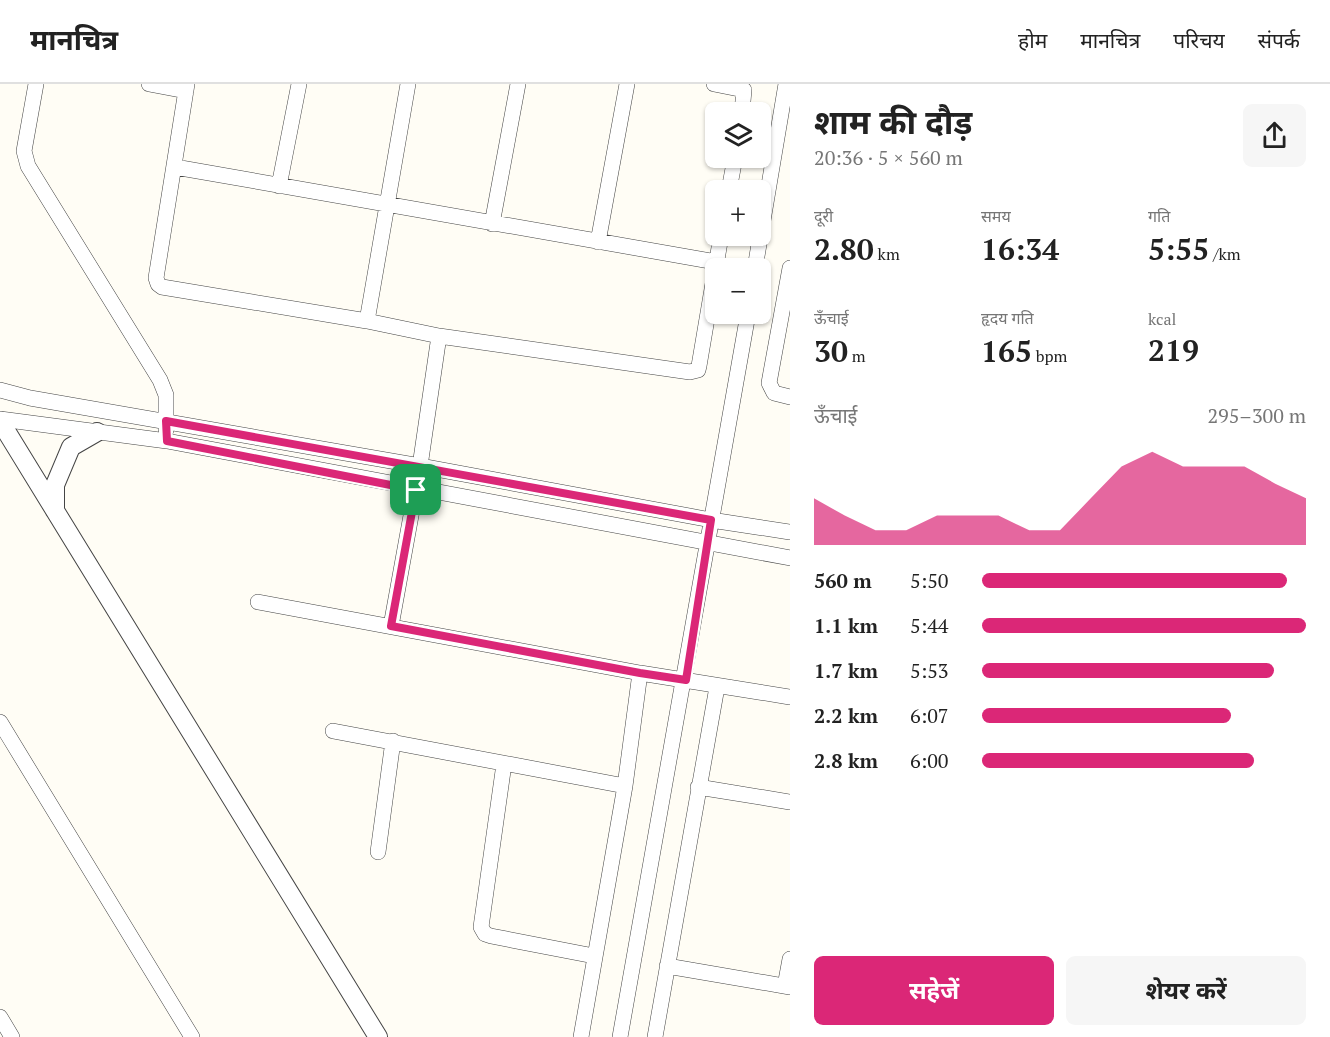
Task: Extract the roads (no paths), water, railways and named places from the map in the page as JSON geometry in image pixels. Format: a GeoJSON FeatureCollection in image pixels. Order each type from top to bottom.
{"type":"FeatureCollection","features":[{"type":"Feature","properties":{"kind":"street"},"geometry":{"type":"LineString","coordinates":[[36,84],[24,151],[25,158],[160,380],[166,395],[167,441]]}},
{"type":"Feature","properties":{"kind":"street"},"geometry":{"type":"LineString","coordinates":[[149,84],[186,87],[156,278],[159,286],[367,321],[439,336],[694,372],[699,366],[706,324]]}},
{"type":"Feature","properties":{"kind":"street"},"geometry":{"type":"LineString","coordinates":[[279,186],[299,84]]}},
{"type":"Feature","properties":{"kind":"street"},"geometry":{"type":"LineString","coordinates":[[367,321],[408,84]]}},
{"type":"Feature","properties":{"kind":"street"},"geometry":{"type":"LineString","coordinates":[[492,224],[518,84]]}},
{"type":"Feature","properties":{"kind":"street"},"geometry":{"type":"LineString","coordinates":[[598,242],[627,84]]}},
{"type":"Feature","properties":{"kind":"street"},"geometry":{"type":"LineString","coordinates":[[714,84],[744,90],[743,102]]}},
{"type":"Feature","properties":{"kind":"street"},"geometry":{"type":"LineString","coordinates":[[757,258],[786,84]]}},
{"type":"Feature","properties":{"kind":"street"},"geometry":{"type":"LineString","coordinates":[[175,167],[705,260]]}},
{"type":"Feature","properties":{"kind":"street"},"geometry":{"type":"LineString","coordinates":[[789,276],[769,383],[774,393],[790,398]]}},
{"type":"Feature","properties":{"kind":"street"},"geometry":{"type":"LineString","coordinates":[[620,1037],[686,680],[711,520],[746,324]]}},
{"type":"Feature","properties":{"kind":"street"},"geometry":{"type":"LineString","coordinates":[[391,626],[420,466],[439,336]]}},
{"type":"Feature","properties":{"kind":"street"},"geometry":{"type":"LineString","coordinates":[[0,390],[30,398],[420,466],[711,520],[790,532]]}},
{"type":"Feature","properties":{"kind":"street"},"geometry":{"type":"LineString","coordinates":[[0,420],[167,441],[416,490],[790,558]]}},
{"type":"Feature","properties":{"kind":"street"},"geometry":{"type":"LineString","coordinates":[[0,420],[378,1037]]}},
{"type":"Feature","properties":{"kind":"street"},"geometry":{"type":"LineString","coordinates":[[55,512],[55,485],[71,447],[97,432]]}},
{"type":"Feature","properties":{"kind":"street"},"geometry":{"type":"LineString","coordinates":[[258,602],[717,687],[790,697]]}},
{"type":"Feature","properties":{"kind":"street"},"geometry":{"type":"LineString","coordinates":[[581,1037],[625,786],[640,673]]}},
{"type":"Feature","properties":{"kind":"street"},"geometry":{"type":"LineString","coordinates":[[655,1037],[717,687]]}},
{"type":"Feature","properties":{"kind":"street"},"geometry":{"type":"LineString","coordinates":[[0,722],[192,1037]]}},
{"type":"Feature","properties":{"kind":"street"},"geometry":{"type":"LineString","coordinates":[[333,731],[625,786]]}},
{"type":"Feature","properties":{"kind":"street"},"geometry":{"type":"LineString","coordinates":[[378,852],[393,741]]}},
{"type":"Feature","properties":{"kind":"street"},"geometry":{"type":"LineString","coordinates":[[504,764],[481,927],[485,934],[491,936],[594,956]]}},
{"type":"Feature","properties":{"kind":"street"},"geometry":{"type":"LineString","coordinates":[[698,787],[790,802]]}},
{"type":"Feature","properties":{"kind":"street"},"geometry":{"type":"LineString","coordinates":[[667,966],[788,986],[790,959]]}},
{"type":"Feature","properties":{"kind":"street"},"geometry":{"type":"LineString","coordinates":[[0,1017],[12,1037]]}}]}
